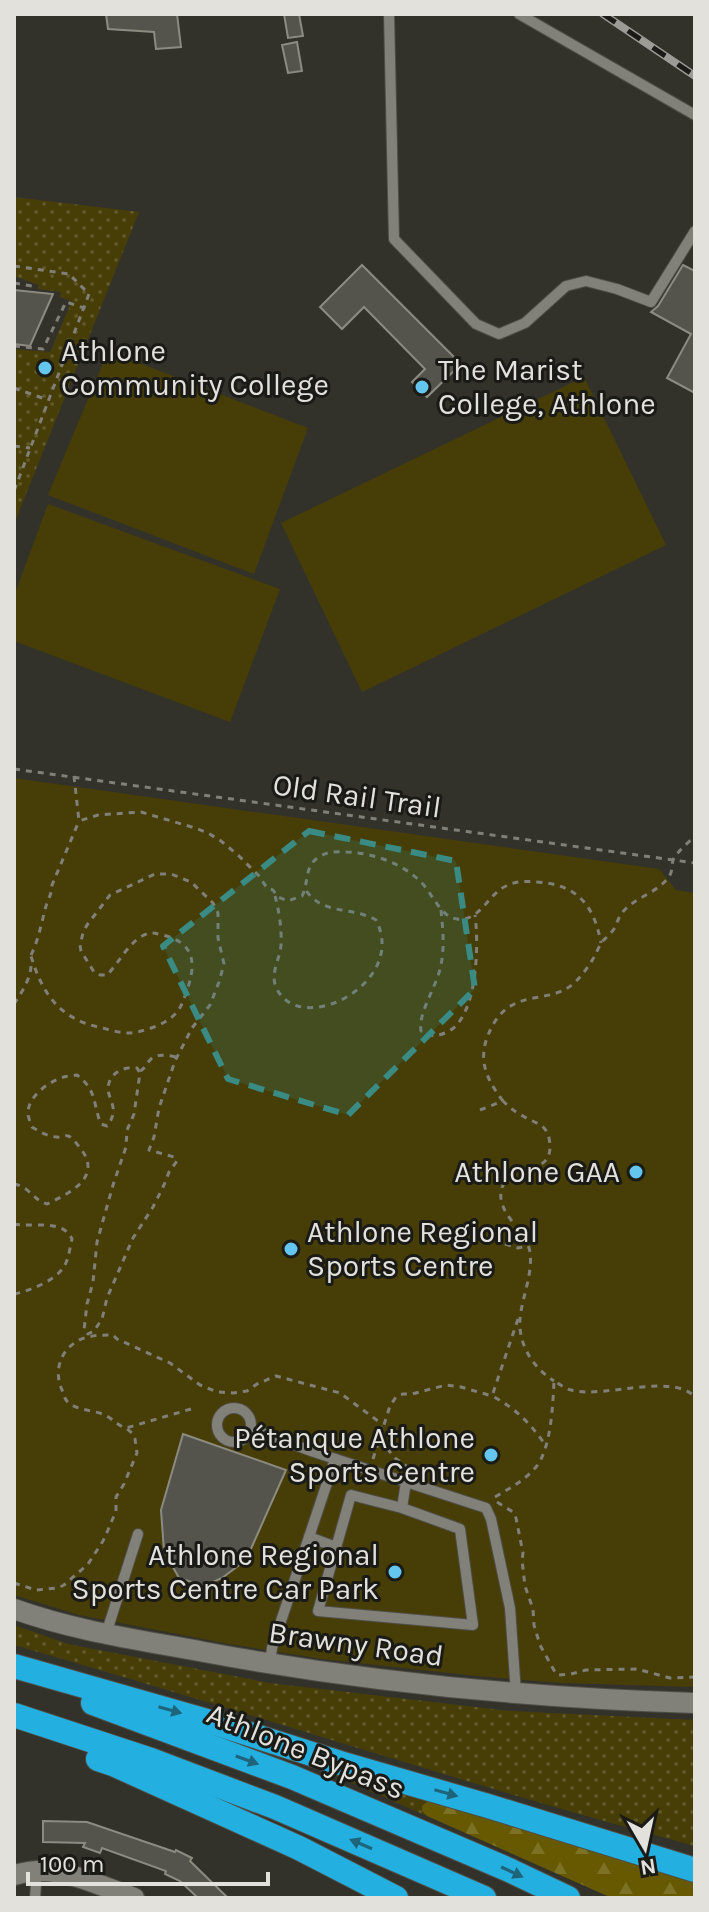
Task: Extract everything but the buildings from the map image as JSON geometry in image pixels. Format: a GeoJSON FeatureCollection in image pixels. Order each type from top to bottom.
{"type":"FeatureCollection","features":[{"type":"Feature","properties":{"kind":"highway"},"geometry":{"type":"LineString","coordinates":[[14,1666],[221,1725],[695,1870]]}},
{"type":"Feature","properties":{"kind":"highway","name":"Athlone Bypass"},"geometry":{"type":"LineString","coordinates":[[14,1681],[106,1707],[292,1777],[568,1898]]}},
{"type":"Feature","properties":{"kind":"highway"},"geometry":{"type":"LineString","coordinates":[[14,1715],[151,1760],[275,1807],[484,1898]]}},
{"type":"Feature","properties":{"kind":"highway"},"geometry":{"type":"LineString","coordinates":[[14,1732],[113,1764],[299,1848],[396,1898]]}},
{"type":"Feature","properties":{"kind":"street","name":"Brawny Road"},"geometry":{"type":"LineString","coordinates":[[14,1609],[106,1634],[330,1672],[516,1693],[695,1703]]}},
{"type":"Feature","properties":{"kind":"street"},"geometry":{"type":"LineString","coordinates":[[14,1875],[37,1871],[67,1875],[134,1898]]}},
{"type":"Feature","properties":{"kind":"lane"},"geometry":{"type":"LineString","coordinates":[[389,14],[394,239],[476,324],[499,334],[525,323],[566,286],[586,281],[651,302],[695,231]]}},
{"type":"Feature","properties":{"kind":"lane"},"geometry":{"type":"LineString","coordinates":[[519,14],[695,115]]}},
{"type":"Feature","properties":{"kind":"lane"},"geometry":{"type":"LineString","coordinates":[[252,1429],[486,1508],[510,1608],[516,1693]]}},
{"type":"Feature","properties":{"kind":"lane"},"geometry":{"type":"LineString","coordinates":[[270,1663],[272,1648],[335,1459]]}},
{"type":"Feature","properties":{"kind":"lane"},"geometry":{"type":"LineString","coordinates":[[402,1508],[406,1482]]}},
{"type":"Feature","properties":{"kind":"lane"},"geometry":{"type":"LineString","coordinates":[[351,1495],[402,1508],[460,1529],[473,1625],[318,1611],[351,1495]]}},
{"type":"Feature","properties":{"kind":"lane"},"geometry":{"type":"LineString","coordinates":[[106,1634],[138,1534]]}},
{"type":"Feature","properties":{"kind":"lane"},"geometry":{"type":"LineString","coordinates":[[309,1537],[336,1547]]}},
{"type":"Feature","properties":{"kind":"lane"},"geometry":{"type":"LineString","coordinates":[[35,1898],[37,1871]]}},
{"type":"Feature","properties":{"kind":"path"},"geometry":{"type":"LineString","coordinates":[[14,266],[69,274],[89,294],[14,491]]}},
{"type":"Feature","properties":{"kind":"path"},"geometry":{"type":"LineString","coordinates":[[14,283],[32,286]]}},
{"type":"Feature","properties":{"kind":"path"},"geometry":{"type":"LineString","coordinates":[[14,346],[43,349],[66,302],[84,308]]}},
{"type":"Feature","properties":{"kind":"path"},"geometry":{"type":"LineString","coordinates":[[14,388],[49,400]]}},
{"type":"Feature","properties":{"kind":"path"},"geometry":{"type":"LineString","coordinates":[[14,446],[30,448]]}},
{"type":"Feature","properties":{"kind":"path","name":"Old Rail Trail"},"geometry":{"type":"LineString","coordinates":[[14,769],[695,863]]}},
{"type":"Feature","properties":{"kind":"path"},"geometry":{"type":"LineString","coordinates":[[14,1004],[31,969],[31,956],[52,895],[52,885],[79,821],[74,776]]}},
{"type":"Feature","properties":{"kind":"path"},"geometry":{"type":"LineString","coordinates":[[79,821],[98,815],[141,812],[208,833],[239,856],[267,888],[288,901],[302,896],[307,872],[315,859],[339,851],[364,853],[395,864],[416,877],[448,917],[458,920],[475,915],[493,895],[509,884],[547,882],[565,887],[585,901],[598,925],[601,943]]}},
{"type":"Feature","properties":{"kind":"path"},"geometry":{"type":"LineString","coordinates":[[492,1396],[520,1311],[530,1263],[526,1239],[505,1212],[501,1191],[512,1176],[545,1162],[550,1148],[544,1128],[514,1111],[487,1078],[484,1065],[487,1037],[495,1021],[513,1004],[566,989],[583,974],[623,912],[655,890],[671,874],[672,860],[695,836]]}},
{"type":"Feature","properties":{"kind":"path"},"geometry":{"type":"LineString","coordinates":[[31,956],[37,978],[65,1014],[85,1024],[128,1033],[145,1031],[170,1020],[183,1005],[191,979],[191,954],[169,936],[154,932],[134,942],[107,975],[100,975],[94,972],[81,951],[87,925],[110,895],[155,874],[171,874],[191,882],[218,913],[218,938],[224,964],[212,1000],[177,1057],[159,1108],[149,1150],[174,1157],[177,1161],[133,1238],[107,1298],[102,1319],[88,1334],[84,1330],[84,1317],[93,1282],[97,1242],[126,1147],[139,1071]]}},
{"type":"Feature","properties":{"kind":"path"},"geometry":{"type":"LineString","coordinates":[[273,890],[281,944],[274,974],[275,985],[288,1003],[306,1007],[327,1006],[342,1000],[369,979],[383,954],[382,935],[376,920],[319,905],[305,889]]}},
{"type":"Feature","properties":{"kind":"path"},"geometry":{"type":"LineString","coordinates":[[441,910],[442,965],[420,1022],[421,1031],[431,1036],[454,1029],[464,1013],[476,964],[475,915]]}},
{"type":"Feature","properties":{"kind":"path"},"geometry":{"type":"LineString","coordinates":[[139,1071],[152,1058],[177,1057]]}},
{"type":"Feature","properties":{"kind":"path"},"geometry":{"type":"LineString","coordinates":[[14,1184],[25,1187],[40,1202],[47,1204],[74,1190],[85,1177],[87,1169],[85,1155],[68,1135],[49,1136],[32,1127],[29,1106],[36,1095],[64,1077],[77,1075],[91,1089],[101,1124],[107,1126],[113,1115],[108,1091],[113,1077],[117,1071],[129,1067],[139,1071]]}},
{"type":"Feature","properties":{"kind":"path"},"geometry":{"type":"LineString","coordinates":[[480,1110],[503,1101]]}},
{"type":"Feature","properties":{"kind":"path"},"geometry":{"type":"LineString","coordinates":[[14,1224],[58,1227],[66,1230],[72,1239],[65,1265],[59,1272],[49,1280],[14,1294]]}},
{"type":"Feature","properties":{"kind":"path"},"geometry":{"type":"LineString","coordinates":[[505,1244],[518,1248],[528,1246]]}},
{"type":"Feature","properties":{"kind":"path"},"geometry":{"type":"LineString","coordinates":[[520,1311],[519,1328],[527,1353],[543,1374],[573,1391],[680,1387],[695,1397]]}},
{"type":"Feature","properties":{"kind":"path"},"geometry":{"type":"LineString","coordinates":[[493,1499],[514,1487],[534,1469],[543,1454],[553,1410],[554,1381]]}},
{"type":"Feature","properties":{"kind":"path"},"geometry":{"type":"LineString","coordinates":[[370,1470],[390,1406],[396,1397],[446,1385],[501,1401],[527,1420],[545,1444]]}},
{"type":"Feature","properties":{"kind":"path"},"geometry":{"type":"LineString","coordinates":[[14,1583],[36,1590],[58,1588],[88,1564],[107,1533],[116,1511],[116,1497],[137,1453],[135,1439],[126,1428]]}},
{"type":"Feature","properties":{"kind":"path"},"geometry":{"type":"LineString","coordinates":[[571,1674],[586,1670],[639,1669],[670,1678],[695,1677]]}},
{"type":"Feature","properties":{"kind":"highlighted area"},"geometry":{"type":"Polygon","coordinates":[[[309,831],[456,861],[475,989],[348,1115],[228,1079],[163,946],[309,831]]]}},
{"type":"Feature","properties":{"kind":"shaded area","name":"Athlone Community College"},"geometry":{"type":"Polygon","coordinates":[[[14,197],[139,212],[14,524],[14,349],[50,352],[72,301],[60,297],[61,292],[38,289],[39,285],[14,276],[14,197]]]}},
{"type":"Feature","properties":{"kind":"shaded area"},"geometry":{"type":"Polygon","coordinates":[[[108,351],[308,428],[254,574],[48,495],[108,351]]]}},
{"type":"Feature","properties":{"kind":"shaded area"},"geometry":{"type":"Polygon","coordinates":[[[584,377],[666,545],[362,692],[281,523],[584,377]]]}},
{"type":"Feature","properties":{"kind":"shaded area"},"geometry":{"type":"Polygon","coordinates":[[[48,504],[280,589],[230,722],[14,641],[14,596],[48,504]]]}},
{"type":"Feature","properties":{"kind":"shaded area","name":"Athlone Regional Sports Centre"},"geometry":{"type":"Polygon","coordinates":[[[14,778],[659,869],[676,890],[695,893],[695,1687],[561,1683],[322,1659],[79,1615],[14,1595],[14,778]]]}},
{"type":"Feature","properties":{"kind":"shaded area"},"geometry":{"type":"Polygon","coordinates":[[[14,1625],[68,1644],[270,1683],[511,1711],[695,1720],[695,1846],[14,1645],[14,1625]]]}},
{"type":"Feature","properties":{"kind":"shaded area"},"geometry":{"type":"Polygon","coordinates":[[[340,1771],[428,1801],[422,1811],[427,1816],[333,1773],[340,1771]]]}},
{"type":"Feature","properties":{"kind":"green space"},"geometry":{"type":"Polygon","coordinates":[[[428,1801],[667,1871],[695,1882],[695,1898],[612,1898],[427,1816],[422,1806],[428,1801]]]}},
{"type":"Feature","properties":{"kind":"railway"},"geometry":{"type":"LineString","coordinates":[[603,14],[695,76]]}},
{"type":"Feature","properties":{"kind":"place","name":"Athlone Community College"},"geometry":{"type":"Point","coordinates":[45,368]}},
{"type":"Feature","properties":{"kind":"place","name":"The Marist College, Athlone"},"geometry":{"type":"Point","coordinates":[422,387]}},
{"type":"Feature","properties":{"kind":"place","name":"Athlone GAA"},"geometry":{"type":"Point","coordinates":[636,1172]}},
{"type":"Feature","properties":{"kind":"place","name":"Athlone Regional Sports Centre"},"geometry":{"type":"Point","coordinates":[291,1249]}},
{"type":"Feature","properties":{"kind":"place","name":"Pétanque Athlone Sports Centre"},"geometry":{"type":"Point","coordinates":[491,1455]}},
{"type":"Feature","properties":{"kind":"place","name":"Athlone Regional Sports Centre Car Park"},"geometry":{"type":"Point","coordinates":[395,1572]}}]}
